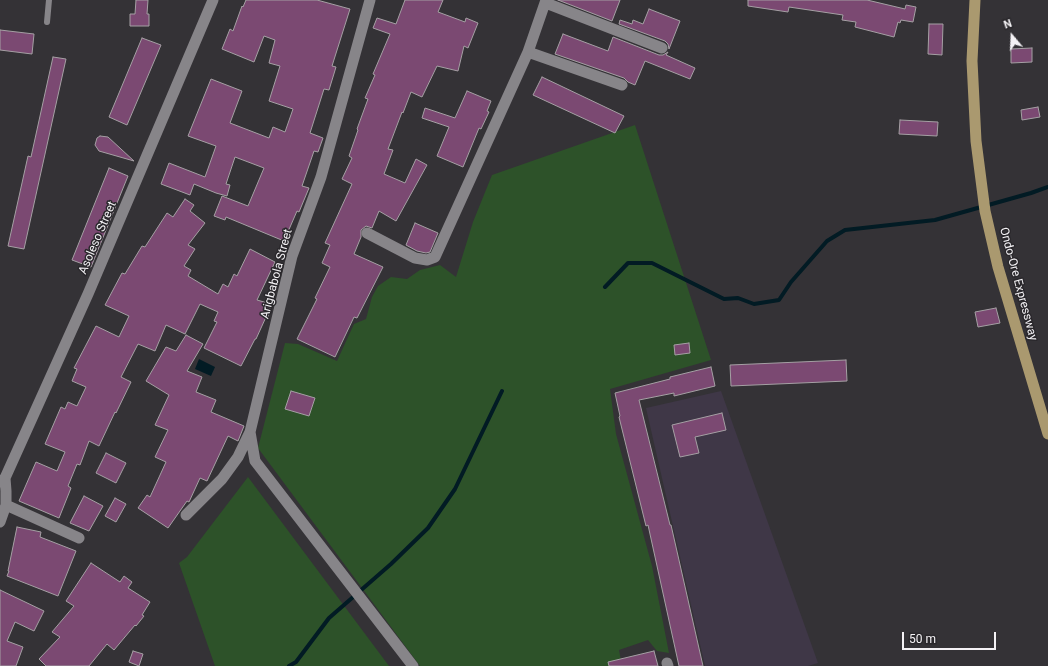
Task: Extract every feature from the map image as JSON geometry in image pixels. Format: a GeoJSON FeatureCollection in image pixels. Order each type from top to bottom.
{"type":"FeatureCollection","features":[{"type":"Feature","properties":{"kind":"main road","name":"Ondo-Ore Expressway"},"geometry":{"type":"LineString","coordinates":[[975,0],[972,61],[976,141],[985,211],[998,267],[1048,434]]}},
{"type":"Feature","properties":{"kind":"street","name":"Asoleso Street"},"geometry":{"type":"LineString","coordinates":[[2,480],[88,294],[213,0]]}},
{"type":"Feature","properties":{"kind":"street","name":"Arigbabola Street"},"geometry":{"type":"LineString","coordinates":[[186,515],[222,479],[238,457],[250,432],[292,256],[321,177],[370,0]]}},
{"type":"Feature","properties":{"kind":"street"},"geometry":{"type":"LineString","coordinates":[[367,233],[415,258],[427,260],[435,257],[528,52],[546,1],[662,48]]}},
{"type":"Feature","properties":{"kind":"street"},"geometry":{"type":"LineString","coordinates":[[528,52],[622,85]]}},
{"type":"Feature","properties":{"kind":"street"},"geometry":{"type":"LineString","coordinates":[[250,432],[255,460],[413,666]]}},
{"type":"Feature","properties":{"kind":"street"},"geometry":{"type":"LineString","coordinates":[[0,522],[6,505],[6,491],[2,480]]}},
{"type":"Feature","properties":{"kind":"street"},"geometry":{"type":"LineString","coordinates":[[6,505],[79,538]]}},
{"type":"Feature","properties":{"kind":"lane"},"geometry":{"type":"LineString","coordinates":[[46,22],[49,0]]}},
{"type":"Feature","properties":{"kind":"shaded area"},"geometry":{"type":"Polygon","coordinates":[[[721,391],[818,663],[808,666],[705,666],[646,408],[721,391]]]}},
{"type":"Feature","properties":{"kind":"green space"},"geometry":{"type":"Polygon","coordinates":[[[635,125],[711,360],[610,389],[616,434],[652,566],[669,653],[657,651],[648,640],[619,650],[622,666],[420,666],[258,448],[285,343],[298,344],[337,361],[354,324],[366,319],[372,297],[378,286],[391,277],[407,279],[420,270],[440,265],[456,277],[473,222],[492,175],[635,125]]]}},
{"type":"Feature","properties":{"kind":"green space"},"geometry":{"type":"Polygon","coordinates":[[[248,477],[389,666],[215,666],[179,563],[187,557],[248,477]]]}},
{"type":"Feature","properties":{"kind":"water"},"geometry":{"type":"Polygon","coordinates":[[[199,359],[215,367],[211,376],[195,369],[199,359]]]}},
{"type":"Feature","properties":{"kind":"building"},"geometry":{"type":"Polygon","coordinates":[[[136,0],[148,0],[147,14],[149,14],[149,26],[130,26],[130,14],[135,14],[136,0]]]}},
{"type":"Feature","properties":{"kind":"building"},"geometry":{"type":"Polygon","coordinates":[[[246,0],[317,0],[350,9],[332,66],[336,67],[329,90],[324,89],[310,133],[323,138],[318,152],[314,151],[302,186],[309,188],[284,241],[226,217],[225,220],[214,216],[222,196],[248,206],[264,168],[235,157],[226,184],[230,185],[227,196],[194,184],[190,195],[161,184],[169,163],[205,177],[216,146],[188,136],[211,79],[242,91],[230,123],[269,138],[273,127],[285,132],[293,109],[269,101],[280,66],[269,63],[275,40],[264,36],[254,62],[222,49],[230,29],[233,31],[242,6],[243,7],[246,0]]]}},
{"type":"Feature","properties":{"kind":"building"},"geometry":{"type":"Polygon","coordinates":[[[405,0],[443,0],[438,12],[465,22],[466,18],[478,23],[468,48],[464,46],[458,71],[437,66],[422,97],[411,92],[403,113],[402,112],[388,149],[393,150],[384,174],[405,183],[416,159],[427,165],[396,221],[379,211],[372,228],[366,226],[361,230],[361,237],[354,254],[383,267],[357,318],[354,317],[335,357],[297,339],[317,299],[315,298],[330,267],[322,263],[330,245],[325,243],[352,184],[342,179],[352,158],[349,156],[368,99],[365,98],[375,75],[373,74],[390,34],[373,28],[377,18],[396,24],[405,0]]]}},
{"type":"Feature","properties":{"kind":"building"},"geometry":{"type":"Polygon","coordinates":[[[558,0],[620,0],[612,21],[558,0]]]}},
{"type":"Feature","properties":{"kind":"building"},"geometry":{"type":"Polygon","coordinates":[[[748,0],[867,0],[905,9],[906,5],[916,7],[913,22],[901,20],[900,23],[898,22],[894,37],[855,27],[856,22],[842,20],[843,15],[789,7],[788,12],[748,6],[748,0]]]}},
{"type":"Feature","properties":{"kind":"building"},"geometry":{"type":"Polygon","coordinates":[[[649,9],[680,21],[669,49],[668,44],[665,41],[619,24],[620,20],[632,24],[633,20],[643,24],[649,9]]]}},
{"type":"Feature","properties":{"kind":"building"},"geometry":{"type":"Polygon","coordinates":[[[929,24],[943,24],[942,55],[928,54],[929,24]]]}},
{"type":"Feature","properties":{"kind":"building"},"geometry":{"type":"Polygon","coordinates":[[[0,30],[34,34],[32,54],[0,50],[0,30]]]}},
{"type":"Feature","properties":{"kind":"building"},"geometry":{"type":"Polygon","coordinates":[[[563,34],[608,51],[613,37],[659,55],[663,55],[668,52],[666,55],[695,68],[690,79],[645,61],[635,85],[628,82],[624,78],[555,54],[563,34]]]}},
{"type":"Feature","properties":{"kind":"building"},"geometry":{"type":"Polygon","coordinates":[[[142,38],[161,45],[127,125],[109,117],[142,38]]]}},
{"type":"Feature","properties":{"kind":"building"},"geometry":{"type":"Polygon","coordinates":[[[1032,48],[1032,62],[1011,63],[1011,49],[1032,48]]]}},
{"type":"Feature","properties":{"kind":"building"},"geometry":{"type":"Polygon","coordinates":[[[53,57],[66,59],[24,249],[8,246],[28,156],[31,157],[53,57]]]}},
{"type":"Feature","properties":{"kind":"building"},"geometry":{"type":"Polygon","coordinates":[[[542,77],[624,116],[615,133],[533,95],[542,77]]]}},
{"type":"Feature","properties":{"kind":"building"},"geometry":{"type":"Polygon","coordinates":[[[467,91],[491,101],[487,111],[489,112],[481,129],[479,128],[463,167],[437,156],[449,127],[422,118],[425,108],[455,118],[467,91]]]}},
{"type":"Feature","properties":{"kind":"building"},"geometry":{"type":"Polygon","coordinates":[[[1038,107],[1040,117],[1022,120],[1021,110],[1038,107]]]}},
{"type":"Feature","properties":{"kind":"building"},"geometry":{"type":"Polygon","coordinates":[[[900,120],[938,122],[937,136],[899,134],[900,120]]]}},
{"type":"Feature","properties":{"kind":"building"},"geometry":{"type":"Polygon","coordinates":[[[100,136],[108,137],[134,161],[99,151],[95,145],[97,138],[100,136]]]}},
{"type":"Feature","properties":{"kind":"building"},"geometry":{"type":"Polygon","coordinates":[[[109,168],[128,176],[91,267],[72,260],[109,168]]]}},
{"type":"Feature","properties":{"kind":"building"},"geometry":{"type":"Polygon","coordinates":[[[185,199],[194,205],[190,211],[205,223],[188,245],[195,249],[184,266],[191,270],[188,276],[218,294],[223,284],[228,287],[234,274],[237,276],[250,249],[275,262],[257,300],[271,304],[268,317],[266,317],[256,339],[241,366],[204,348],[217,322],[214,321],[218,312],[200,304],[185,334],[166,325],[155,351],[138,344],[121,377],[131,382],[99,446],[89,441],[80,465],[77,464],[68,486],[71,488],[59,518],[19,501],[36,462],[57,471],[65,452],[45,444],[61,407],[65,409],[68,402],[77,406],[86,387],[72,381],[77,369],[74,368],[96,326],[119,337],[129,316],[105,305],[122,273],[125,274],[142,246],[145,247],[167,213],[173,217],[185,199]]]}},
{"type":"Feature","properties":{"kind":"building"},"geometry":{"type":"Polygon","coordinates":[[[415,223],[438,233],[430,252],[426,253],[417,251],[406,245],[415,223]]]}},
{"type":"Feature","properties":{"kind":"building"},"geometry":{"type":"Polygon","coordinates":[[[996,308],[1000,323],[978,327],[975,312],[996,308]]]}},
{"type":"Feature","properties":{"kind":"building"},"geometry":{"type":"Polygon","coordinates":[[[186,335],[203,344],[187,371],[202,377],[196,392],[216,400],[211,412],[244,426],[238,441],[228,436],[207,481],[200,478],[189,502],[187,501],[168,528],[138,508],[147,495],[150,497],[166,462],[155,457],[168,430],[155,425],[169,395],[146,381],[166,347],[176,351],[186,335]]]}},
{"type":"Feature","properties":{"kind":"building"},"geometry":{"type":"Polygon","coordinates":[[[689,343],[690,353],[675,355],[674,345],[689,343]]]}},
{"type":"Feature","properties":{"kind":"building"},"geometry":{"type":"Polygon","coordinates":[[[846,360],[847,381],[731,386],[730,365],[846,360]]]}},
{"type":"Feature","properties":{"kind":"building"},"geometry":{"type":"Polygon","coordinates":[[[711,367],[715,386],[674,396],[674,393],[639,400],[671,525],[703,666],[679,666],[648,525],[646,526],[619,417],[615,393],[711,367]]]}},
{"type":"Feature","properties":{"kind":"building"},"geometry":{"type":"Polygon","coordinates":[[[291,391],[315,398],[309,416],[285,409],[291,391]]]}},
{"type":"Feature","properties":{"kind":"building"},"geometry":{"type":"Polygon","coordinates":[[[722,413],[726,430],[695,437],[699,453],[680,457],[672,425],[722,413]]]}},
{"type":"Feature","properties":{"kind":"building"},"geometry":{"type":"Polygon","coordinates":[[[106,453],[126,463],[116,483],[96,473],[106,453]]]}},
{"type":"Feature","properties":{"kind":"building"},"geometry":{"type":"Polygon","coordinates":[[[84,496],[103,506],[89,531],[70,523],[84,496]]]}},
{"type":"Feature","properties":{"kind":"building"},"geometry":{"type":"Polygon","coordinates":[[[115,498],[126,504],[116,522],[105,516],[115,498]]]}},
{"type":"Feature","properties":{"kind":"building"},"geometry":{"type":"Polygon","coordinates":[[[17,527],[41,532],[40,537],[76,551],[58,596],[7,576],[17,527]]]}},
{"type":"Feature","properties":{"kind":"building"},"geometry":{"type":"Polygon","coordinates":[[[91,563],[120,582],[124,576],[132,582],[128,588],[150,602],[142,615],[144,616],[114,650],[107,644],[89,666],[46,666],[39,659],[60,637],[52,632],[74,606],[66,601],[91,563]]]}},
{"type":"Feature","properties":{"kind":"building"},"geometry":{"type":"Polygon","coordinates":[[[0,590],[44,611],[34,631],[15,622],[7,641],[23,647],[16,666],[0,666],[0,590]]]}},
{"type":"Feature","properties":{"kind":"building"},"geometry":{"type":"Polygon","coordinates":[[[133,651],[143,654],[139,666],[129,662],[133,651]]]}},
{"type":"Feature","properties":{"kind":"building"},"geometry":{"type":"Polygon","coordinates":[[[654,651],[658,666],[609,666],[608,662],[654,651]]]}},
{"type":"Feature","properties":{"kind":"waterway"},"geometry":{"type":"LineString","coordinates":[[605,287],[628,263],[652,263],[724,299],[738,298],[754,304],[779,300],[791,282],[827,241],[845,230],[935,220],[1048,187]]}},
{"type":"Feature","properties":{"kind":"waterway"},"geometry":{"type":"LineString","coordinates":[[289,666],[296,662],[329,618],[391,564],[428,528],[455,489],[502,391]]}}]}
